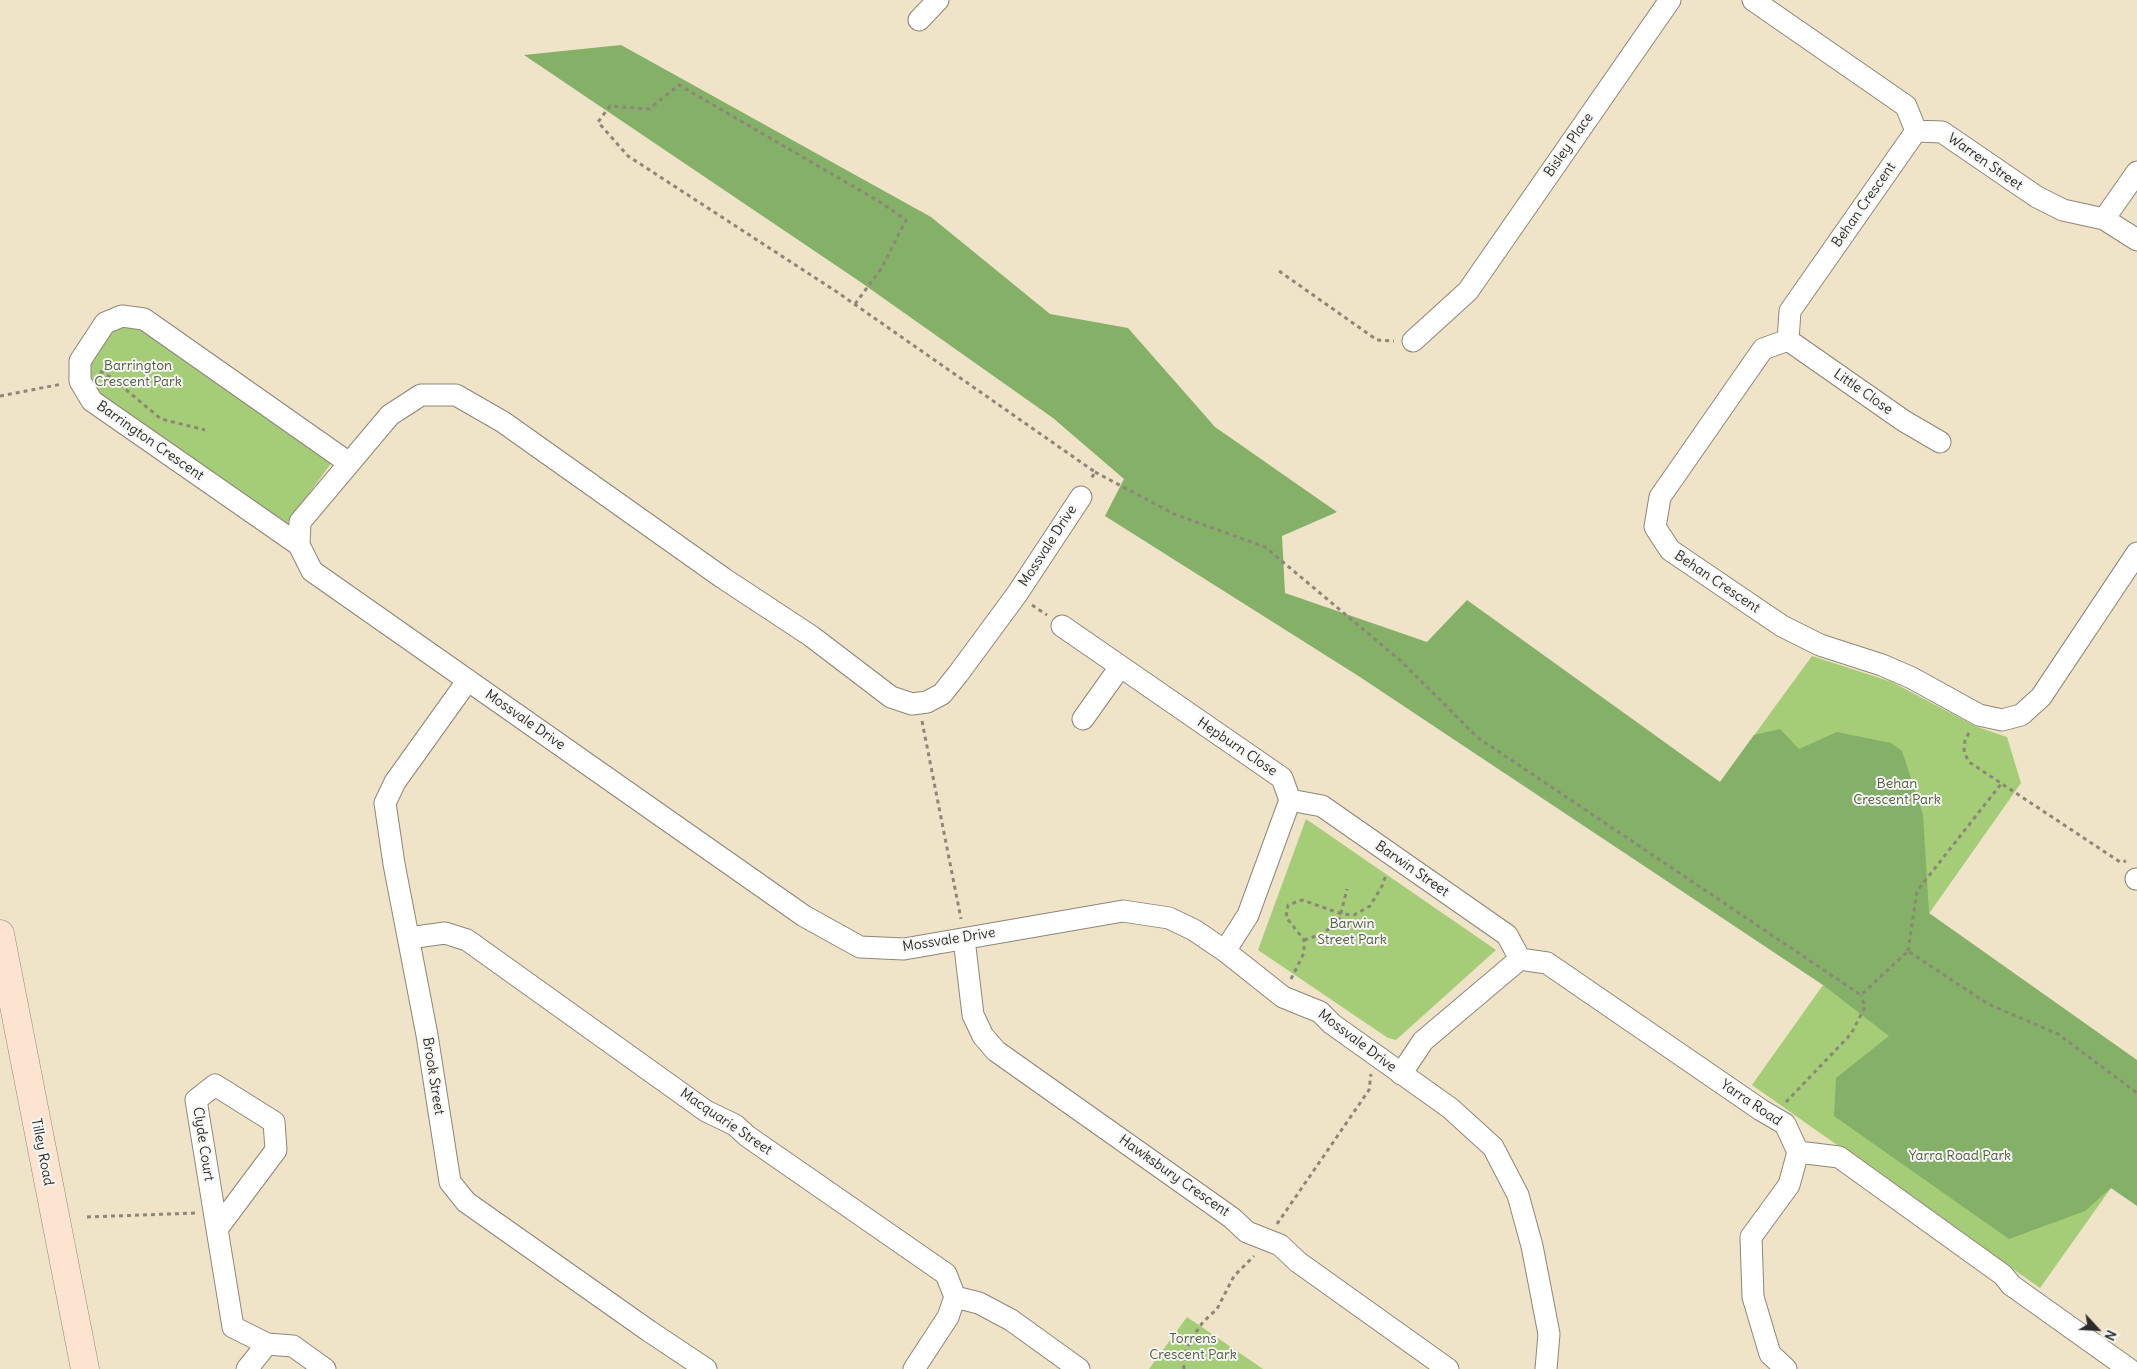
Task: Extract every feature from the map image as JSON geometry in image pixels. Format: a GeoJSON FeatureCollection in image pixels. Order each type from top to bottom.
{"type":"FeatureCollection","features":[{"type":"Feature","properties":{"kind":"main road","name":"Tilley Road"},"geometry":{"type":"LineString","coordinates":[[0,934],[85,1369]]}},
{"type":"Feature","properties":{"kind":"street"},"geometry":{"type":"LineString","coordinates":[[919,20],[938,0]]}},
{"type":"Feature","properties":{"kind":"street","name":"Bisley Place"},"geometry":{"type":"LineString","coordinates":[[1413,341],[1468,291],[1670,0]]}},
{"type":"Feature","properties":{"kind":"street"},"geometry":{"type":"LineString","coordinates":[[1753,0],[1906,106],[1916,131]]}},
{"type":"Feature","properties":{"kind":"street","name":"Warren Street"},"geometry":{"type":"LineString","coordinates":[[1916,131],[1942,132],[2037,197],[2063,210],[2104,220],[2137,240]]}},
{"type":"Feature","properties":{"kind":"street","name":"Behan Crescent"},"geometry":{"type":"LineString","coordinates":[[1916,131],[1790,311],[1788,340],[1764,349],[1660,497],[1655,526],[1670,550],[1782,626],[1820,645],[1882,665],[1912,678],[1979,715],[2002,720],[2021,716],[2041,697],[2137,552]]}},
{"type":"Feature","properties":{"kind":"street"},"geometry":{"type":"LineString","coordinates":[[2104,220],[2137,172]]}},
{"type":"Feature","properties":{"kind":"street"},"geometry":{"type":"LineString","coordinates":[[80,371],[106,323],[122,316],[144,319],[349,463]]}},
{"type":"Feature","properties":{"kind":"street","name":"Little Close"},"geometry":{"type":"LineString","coordinates":[[1788,340],[1904,421],[1940,442]]}},
{"type":"Feature","properties":{"kind":"street","name":"Barrington Crescent"},"geometry":{"type":"LineString","coordinates":[[80,371],[92,401],[299,545]]}},
{"type":"Feature","properties":{"kind":"street","name":"Mossvale Drive"},"geometry":{"type":"LineString","coordinates":[[1081,497],[1017,594],[942,694],[927,702],[912,704],[891,697],[811,636],[659,534],[503,422],[456,395],[421,395],[390,415],[300,522],[299,545],[312,571],[804,916],[860,947],[904,949],[1123,911],[1169,918],[1225,951],[1283,997],[1320,1012],[1332,1024],[1450,1108],[1494,1147],[1518,1195],[1532,1246],[1549,1334],[1546,1369]]}},
{"type":"Feature","properties":{"kind":"street","name":"Hepburn Close"},"geometry":{"type":"LineString","coordinates":[[1062,626],[1120,668],[1282,778],[1290,800]]}},
{"type":"Feature","properties":{"kind":"street"},"geometry":{"type":"LineString","coordinates":[[1083,719],[1120,668]]}},
{"type":"Feature","properties":{"kind":"street","name":"Brook Street"},"geometry":{"type":"LineString","coordinates":[[468,680],[395,782],[385,803],[450,1182],[466,1202],[648,1331],[706,1369]]}},
{"type":"Feature","properties":{"kind":"street"},"geometry":{"type":"LineString","coordinates":[[1225,951],[1248,915],[1290,800]]}},
{"type":"Feature","properties":{"kind":"street","name":"Barwin Street"},"geometry":{"type":"LineString","coordinates":[[1290,800],[1322,806],[1507,935],[1520,958]]}},
{"type":"Feature","properties":{"kind":"street","name":"Macquarie Street"},"geometry":{"type":"LineString","coordinates":[[409,938],[445,933],[467,940],[706,1111],[735,1126],[946,1274],[955,1297]]}},
{"type":"Feature","properties":{"kind":"street","name":"Hawksbury Crescent"},"geometry":{"type":"LineString","coordinates":[[964,939],[973,1015],[983,1036],[996,1051],[1232,1218],[1247,1232],[1280,1245],[1298,1262],[1448,1369]]}},
{"type":"Feature","properties":{"kind":"street"},"geometry":{"type":"LineString","coordinates":[[1401,1074],[1423,1041],[1520,958]]}},
{"type":"Feature","properties":{"kind":"street","name":"Yarra Road"},"geometry":{"type":"LineString","coordinates":[[1520,958],[1548,963],[1785,1124],[1798,1152]]}},
{"type":"Feature","properties":{"kind":"street","name":"Clyde Court"},"geometry":{"type":"LineString","coordinates":[[216,1221],[276,1150],[274,1122],[215,1084],[196,1100],[233,1327],[267,1344]]}},
{"type":"Feature","properties":{"kind":"street"},"geometry":{"type":"LineString","coordinates":[[1786,1369],[1770,1354],[1754,1297],[1751,1237],[1789,1185],[1798,1152],[1839,1157],[2003,1275],[2011,1285],[2129,1369]]}},
{"type":"Feature","properties":{"kind":"street"},"geometry":{"type":"LineString","coordinates":[[914,1369],[948,1317],[955,1297],[979,1303],[1011,1320],[1079,1369]]}},
{"type":"Feature","properties":{"kind":"street"},"geometry":{"type":"LineString","coordinates":[[247,1369],[267,1344],[292,1346],[325,1369]]}},
{"type":"Feature","properties":{"kind":"path"},"geometry":{"type":"LineString","coordinates":[[855,304],[881,269],[906,220],[880,202],[678,85],[650,110],[610,106],[598,122],[628,156],[855,304],[1095,472],[1174,514],[1265,547],[1401,661],[1478,737],[1860,995],[1865,1007],[1851,1034],[1771,1116]]}},
{"type":"Feature","properties":{"kind":"path"},"geometry":{"type":"LineString","coordinates":[[1279,271],[1377,340],[1413,341]]}},
{"type":"Feature","properties":{"kind":"path"},"geometry":{"type":"LineString","coordinates":[[0,396],[80,371],[112,378],[161,419],[205,430]]}},
{"type":"Feature","properties":{"kind":"path"},"geometry":{"type":"LineString","coordinates":[[1081,497],[1095,472]]}},
{"type":"Feature","properties":{"kind":"path"},"geometry":{"type":"LineString","coordinates":[[1017,594],[1062,626]]}},
{"type":"Feature","properties":{"kind":"path"},"geometry":{"type":"LineString","coordinates":[[1979,715],[1965,740],[1964,752],[1969,762],[2134,873]]}},
{"type":"Feature","properties":{"kind":"path"},"geometry":{"type":"LineString","coordinates":[[922,720],[964,939]]}},
{"type":"Feature","properties":{"kind":"path"},"geometry":{"type":"LineString","coordinates":[[1860,995],[1908,951],[1917,891],[2001,784]]}},
{"type":"Feature","properties":{"kind":"path"},"geometry":{"type":"LineString","coordinates":[[1291,979],[1304,953],[1304,940],[1286,917],[1288,905],[1302,900],[1342,914],[1354,915],[1370,906],[1382,886],[1392,855]]}},
{"type":"Feature","properties":{"kind":"path"},"geometry":{"type":"LineString","coordinates":[[1304,940],[1333,926],[1342,914],[1347,889]]}},
{"type":"Feature","properties":{"kind":"path"},"geometry":{"type":"LineString","coordinates":[[1908,951],[1988,1004],[2058,1034],[2137,1093]]}},
{"type":"Feature","properties":{"kind":"path"},"geometry":{"type":"LineString","coordinates":[[1275,1227],[1369,1090],[1372,1066]]}},
{"type":"Feature","properties":{"kind":"path"},"geometry":{"type":"LineString","coordinates":[[87,1217],[216,1221]]}},
{"type":"Feature","properties":{"kind":"path"},"geometry":{"type":"LineString","coordinates":[[1184,1369],[1183,1357],[1192,1338],[1203,1322],[1217,1309],[1234,1276],[1260,1250]]}},
{"type":"Feature","properties":{"kind":"green space"},"geometry":{"type":"Polygon","coordinates":[[[621,45],[931,217],[1050,314],[1128,328],[1215,427],[1337,512],[1282,536],[1285,593],[1427,642],[1467,600],[1720,782],[1754,735],[1780,729],[1799,749],[1837,732],[1891,743],[1902,751],[1923,815],[1929,913],[2137,1060],[2137,1206],[2111,1188],[2085,1211],[2009,1239],[1834,1116],[1836,1078],[1889,1036],[1823,985],[1360,677],[1105,516],[1124,479],[1053,418],[859,281],[524,55],[621,45]]]}},
{"type":"Feature","properties":{"kind":"green space","name":"Barrington Crescent Park"},"geometry":{"type":"Polygon","coordinates":[[[124,324],[139,326],[332,462],[286,525],[95,393],[87,376],[88,364],[112,331],[124,324]]]}},
{"type":"Feature","properties":{"kind":"green space","name":"Behan Crescent Park"},"geometry":{"type":"Polygon","coordinates":[[[1812,656],[1892,682],[1975,726],[2007,737],[2021,783],[1921,925],[1720,782],[1812,656]]]}},
{"type":"Feature","properties":{"kind":"green space","name":"Barwin Street Park"},"geometry":{"type":"Polygon","coordinates":[[[1306,819],[1496,950],[1396,1040],[1388,1038],[1258,950],[1306,819]]]}},
{"type":"Feature","properties":{"kind":"green space","name":"Yarra Road Park"},"geometry":{"type":"Polygon","coordinates":[[[1823,985],[2111,1188],[2040,1288],[1752,1085],[1823,985]]]}},
{"type":"Feature","properties":{"kind":"green space","name":"Torrens Crescent Park"},"geometry":{"type":"Polygon","coordinates":[[[1187,1317],[1263,1369],[1149,1369],[1187,1317]]]}}]}
